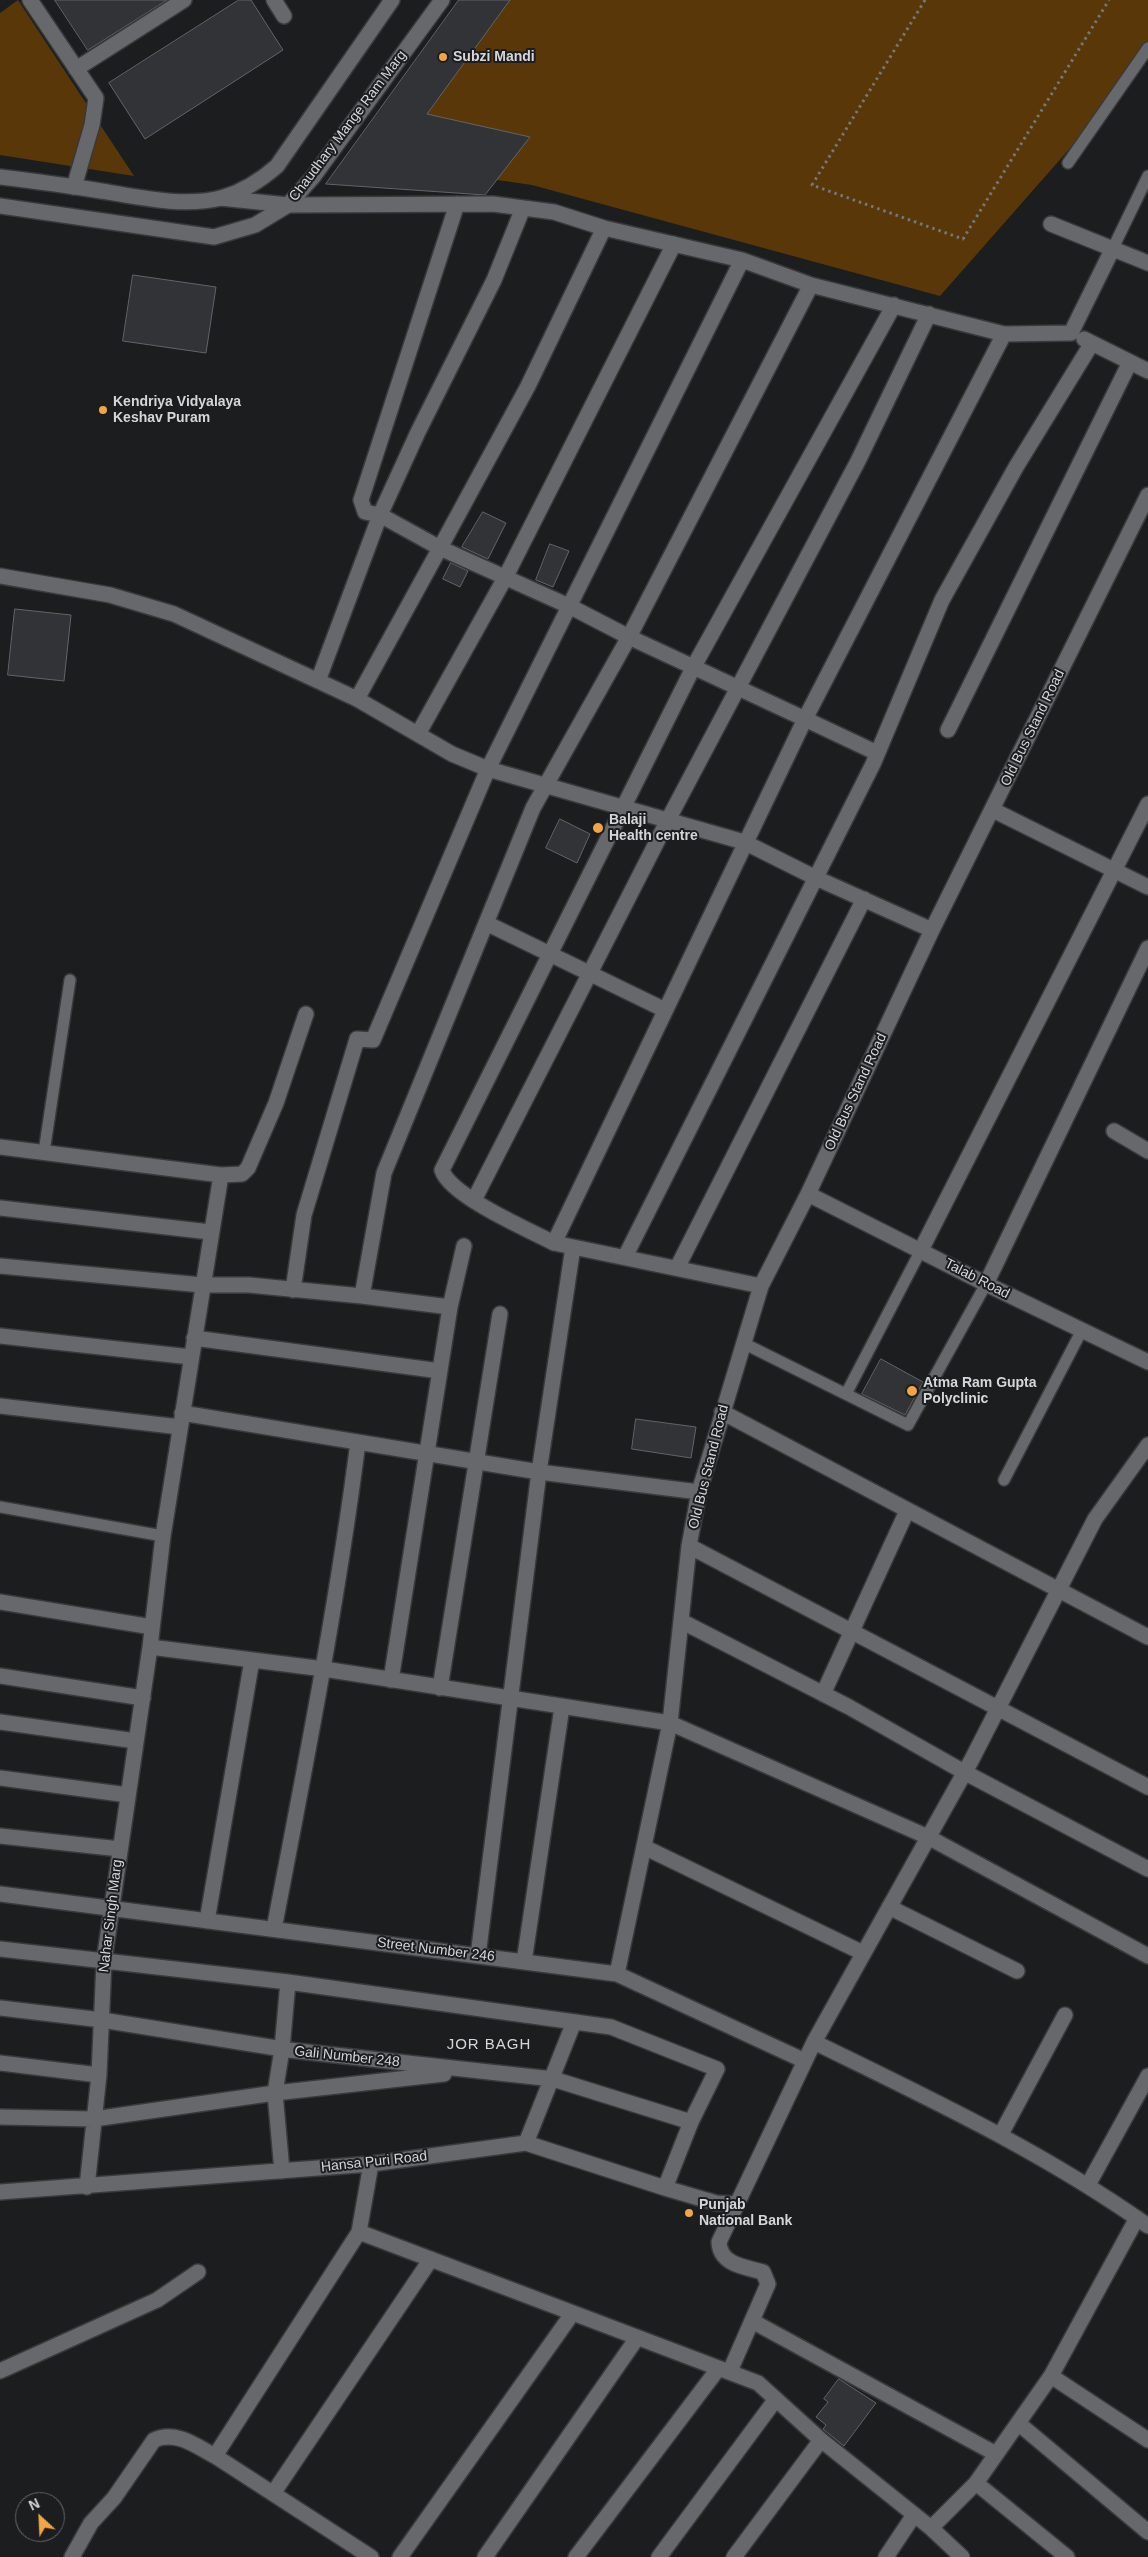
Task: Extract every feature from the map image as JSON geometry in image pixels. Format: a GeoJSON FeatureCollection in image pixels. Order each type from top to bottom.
{"type":"FeatureCollection","features":[{"type":"Feature","properties":{"kind":"street"},"geometry":{"type":"LineString","coordinates":[[30,0],[96,98],[92,125],[74,187]]}},
{"type":"Feature","properties":{"kind":"street"},"geometry":{"type":"LineString","coordinates":[[76,68],[184,0]]}},
{"type":"Feature","properties":{"kind":"street"},"geometry":{"type":"LineString","coordinates":[[274,0],[284,16]]}},
{"type":"Feature","properties":{"kind":"street"},"geometry":{"type":"LineString","coordinates":[[220,198],[262,180],[277,166],[392,0]]}},
{"type":"Feature","properties":{"kind":"street","name":"Chaudhary Mange Ram Marg"},"geometry":{"type":"LineString","coordinates":[[0,206],[214,237],[255,225],[288,205],[313,177],[442,0]]}},
{"type":"Feature","properties":{"kind":"street"},"geometry":{"type":"LineString","coordinates":[[0,177],[155,199],[201,200],[220,198],[288,205],[493,204],[554,212],[604,228],[742,260],[811,285],[1004,334],[1071,333],[1148,371]]}},
{"type":"Feature","properties":{"kind":"street"},"geometry":{"type":"LineString","coordinates":[[457,204],[361,500],[365,512],[380,515],[440,548],[571,607],[629,637],[877,753]]}},
{"type":"Feature","properties":{"kind":"street"},"geometry":{"type":"LineString","coordinates":[[318,681],[380,515],[418,432],[494,280],[523,208]]}},
{"type":"Feature","properties":{"kind":"street"},"geometry":{"type":"LineString","coordinates":[[1051,224],[1148,263]]}},
{"type":"Feature","properties":{"kind":"street"},"geometry":{"type":"LineString","coordinates":[[357,698],[528,386],[604,228]]}},
{"type":"Feature","properties":{"kind":"street"},"geometry":{"type":"LineString","coordinates":[[418,734],[505,578],[674,244]]}},
{"type":"Feature","properties":{"kind":"street"},"geometry":{"type":"LineString","coordinates":[[1071,333],[1113,248]]}},
{"type":"Feature","properties":{"kind":"street"},"geometry":{"type":"LineString","coordinates":[[293,1290],[304,1214],[357,1039],[373,1040],[488,769],[571,607],[742,260]]}},
{"type":"Feature","properties":{"kind":"street"},"geometry":{"type":"LineString","coordinates":[[362,1296],[384,1173],[533,808],[629,637],[811,285]]}},
{"type":"Feature","properties":{"kind":"street"},"geometry":{"type":"LineString","coordinates":[[761,1286],[554,1243],[474,1200],[447,1180],[442,1170],[694,666],[894,305]]}},
{"type":"Feature","properties":{"kind":"street"},"geometry":{"type":"LineString","coordinates":[[474,1200],[668,820],[854,469],[929,314]]}},
{"type":"Feature","properties":{"kind":"street"},"geometry":{"type":"LineString","coordinates":[[554,1243],[804,719],[1004,334]]}},
{"type":"Feature","properties":{"kind":"street"},"geometry":{"type":"LineString","coordinates":[[625,1257],[877,753],[942,600],[1016,467],[1092,343]]}},
{"type":"Feature","properties":{"kind":"street"},"geometry":{"type":"LineString","coordinates":[[948,730],[1130,362]]}},
{"type":"Feature","properties":{"kind":"street","name":"Old Bus Stand Road"},"geometry":{"type":"LineString","coordinates":[[670,1723],[689,1546],[699,1492],[761,1286],[808,1194],[932,930],[1148,495]]}},
{"type":"Feature","properties":{"kind":"street"},"geometry":{"type":"LineString","coordinates":[[0,576],[110,595],[174,614],[357,698],[452,754],[488,769],[744,842],[816,878],[932,930]]}},
{"type":"Feature","properties":{"kind":"street"},"geometry":{"type":"LineString","coordinates":[[921,1250],[1148,804]]}},
{"type":"Feature","properties":{"kind":"street"},"geometry":{"type":"LineString","coordinates":[[993,810],[1148,887]]}},
{"type":"Feature","properties":{"kind":"street"},"geometry":{"type":"LineString","coordinates":[[677,1268],[864,899]]}},
{"type":"Feature","properties":{"kind":"street"},"geometry":{"type":"LineString","coordinates":[[486,923],[665,1010]]}},
{"type":"Feature","properties":{"kind":"street"},"geometry":{"type":"LineString","coordinates":[[986,1284],[1148,948]]}},
{"type":"Feature","properties":{"kind":"street"},"geometry":{"type":"LineString","coordinates":[[0,1147],[221,1175],[242,1174],[248,1168],[276,1103],[306,1014]]}},
{"type":"Feature","properties":{"kind":"street"},"geometry":{"type":"LineString","coordinates":[[1114,1131],[1148,1151]]}},
{"type":"Feature","properties":{"kind":"street","name":"Nahar Singh Marg"},"geometry":{"type":"LineString","coordinates":[[87,2187],[99,2075],[104,1961],[143,1698],[163,1536],[210,1232],[221,1175]]}},
{"type":"Feature","properties":{"kind":"street","name":"Talab Road"},"geometry":{"type":"LineString","coordinates":[[808,1194],[986,1284],[1148,1362]]}},
{"type":"Feature","properties":{"kind":"street"},"geometry":{"type":"LineString","coordinates":[[0,1208],[210,1232]]}},
{"type":"Feature","properties":{"kind":"street"},"geometry":{"type":"LineString","coordinates":[[391,1680],[450,1307],[464,1246]]}},
{"type":"Feature","properties":{"kind":"street"},"geometry":{"type":"LineString","coordinates":[[478,1956],[539,1472],[573,1247]]}},
{"type":"Feature","properties":{"kind":"street"},"geometry":{"type":"LineString","coordinates":[[0,1266],[202,1285],[249,1286],[362,1296],[450,1307]]}},
{"type":"Feature","properties":{"kind":"street"},"geometry":{"type":"LineString","coordinates":[[440,1688],[500,1314]]}},
{"type":"Feature","properties":{"kind":"street"},"geometry":{"type":"LineString","coordinates":[[0,1336],[190,1357]]}},
{"type":"Feature","properties":{"kind":"street"},"geometry":{"type":"LineString","coordinates":[[194,1338],[440,1371]]}},
{"type":"Feature","properties":{"kind":"street"},"geometry":{"type":"LineString","coordinates":[[0,1406],[181,1420],[358,1442],[539,1472],[699,1492]]}},
{"type":"Feature","properties":{"kind":"street"},"geometry":{"type":"LineString","coordinates":[[722,1412],[1148,1637]]}},
{"type":"Feature","properties":{"kind":"street"},"geometry":{"type":"LineString","coordinates":[[274,1929],[324,1669],[342,1564],[358,1442]]}},
{"type":"Feature","properties":{"kind":"street"},"geometry":{"type":"LineString","coordinates":[[576,2557],[724,2370],[752,2321],[768,2284],[767,2278],[763,2272],[727,2260],[720,2251],[719,2242],[814,2042],[964,1772],[1095,1519],[1148,1445]]}},
{"type":"Feature","properties":{"kind":"street"},"geometry":{"type":"LineString","coordinates":[[824,1694],[907,1511]]}},
{"type":"Feature","properties":{"kind":"street"},"geometry":{"type":"LineString","coordinates":[[689,1546],[1148,1787]]}},
{"type":"Feature","properties":{"kind":"street"},"geometry":{"type":"LineString","coordinates":[[0,1602],[152,1627]]}},
{"type":"Feature","properties":{"kind":"street"},"geometry":{"type":"LineString","coordinates":[[681,1621],[824,1694],[964,1772],[1148,1869]]}},
{"type":"Feature","properties":{"kind":"street"},"geometry":{"type":"LineString","coordinates":[[150,1647],[324,1669],[670,1723],[928,1838],[1148,1956]]}},
{"type":"Feature","properties":{"kind":"street"},"geometry":{"type":"LineString","coordinates":[[207,1921],[252,1660]]}},
{"type":"Feature","properties":{"kind":"street"},"geometry":{"type":"LineString","coordinates":[[0,1676],[143,1698]]}},
{"type":"Feature","properties":{"kind":"street"},"geometry":{"type":"LineString","coordinates":[[524,1962],[562,1707]]}},
{"type":"Feature","properties":{"kind":"street"},"geometry":{"type":"LineString","coordinates":[[0,1722],[136,1741]]}},
{"type":"Feature","properties":{"kind":"street"},"geometry":{"type":"LineString","coordinates":[[617,1974],[670,1723]]}},
{"type":"Feature","properties":{"kind":"street"},"geometry":{"type":"LineString","coordinates":[[0,1778],[128,1795]]}},
{"type":"Feature","properties":{"kind":"street"},"geometry":{"type":"LineString","coordinates":[[0,1836],[120,1849]]}},
{"type":"Feature","properties":{"kind":"street"},"geometry":{"type":"LineString","coordinates":[[644,1847],[863,1953]]}},
{"type":"Feature","properties":{"kind":"street","name":"Street Number 246"},"geometry":{"type":"LineString","coordinates":[[0,1894],[111,1910],[274,1929],[617,1974],[805,2061]]}},
{"type":"Feature","properties":{"kind":"street"},"geometry":{"type":"LineString","coordinates":[[889,1907],[1017,1971]]}},
{"type":"Feature","properties":{"kind":"street"},"geometry":{"type":"LineString","coordinates":[[0,1949],[288,1982],[611,2027],[717,2069],[691,2122],[666,2188]]}},
{"type":"Feature","properties":{"kind":"street"},"geometry":{"type":"LineString","coordinates":[[282,2171],[275,2093],[282,2049],[288,1982]]}},
{"type":"Feature","properties":{"kind":"street","name":"Gali Number 248"},"geometry":{"type":"LineString","coordinates":[[0,2008],[102,2020],[282,2049],[553,2079],[691,2122]]}},
{"type":"Feature","properties":{"kind":"street"},"geometry":{"type":"LineString","coordinates":[[1001,2134],[1065,2015]]}},
{"type":"Feature","properties":{"kind":"street"},"geometry":{"type":"LineString","coordinates":[[526,2143],[574,2022]]}},
{"type":"Feature","properties":{"kind":"street"},"geometry":{"type":"LineString","coordinates":[[814,2042],[1001,2134],[1088,2185],[1143,2222],[1052,2376],[976,2483],[931,2528]]}},
{"type":"Feature","properties":{"kind":"street"},"geometry":{"type":"LineString","coordinates":[[0,2063],[99,2075]]}},
{"type":"Feature","properties":{"kind":"street"},"geometry":{"type":"LineString","coordinates":[[0,2117],[94,2120],[275,2093],[470,2071]]}},
{"type":"Feature","properties":{"kind":"street"},"geometry":{"type":"LineString","coordinates":[[1088,2185],[1148,2076]]}},
{"type":"Feature","properties":{"kind":"street","name":"Hansa Puri Road"},"geometry":{"type":"LineString","coordinates":[[0,2192],[87,2187],[371,2164],[526,2143],[716,2203],[738,2204]]}},
{"type":"Feature","properties":{"kind":"street"},"geometry":{"type":"LineString","coordinates":[[215,2456],[359,2232],[371,2164]]}},
{"type":"Feature","properties":{"kind":"street"},"geometry":{"type":"LineString","coordinates":[[359,2232],[758,2383],[821,2440],[931,2528],[962,2557]]}},
{"type":"Feature","properties":{"kind":"street"},"geometry":{"type":"LineString","coordinates":[[274,2492],[430,2259]]}},
{"type":"Feature","properties":{"kind":"street"},"geometry":{"type":"LineString","coordinates":[[0,2370],[157,2300],[198,2272]]}},
{"type":"Feature","properties":{"kind":"street"},"geometry":{"type":"LineString","coordinates":[[400,2557],[572,2314]]}},
{"type":"Feature","properties":{"kind":"street"},"geometry":{"type":"LineString","coordinates":[[752,2321],[996,2454]]}},
{"type":"Feature","properties":{"kind":"street"},"geometry":{"type":"LineString","coordinates":[[485,2557],[637,2338]]}},
{"type":"Feature","properties":{"kind":"street"},"geometry":{"type":"LineString","coordinates":[[1052,2376],[1148,2440]]}},
{"type":"Feature","properties":{"kind":"street"},"geometry":{"type":"LineString","coordinates":[[659,2557],[776,2399]]}},
{"type":"Feature","properties":{"kind":"street"},"geometry":{"type":"LineString","coordinates":[[1018,2424],[1148,2532]]}},
{"type":"Feature","properties":{"kind":"street"},"geometry":{"type":"LineString","coordinates":[[72,2557],[91,2523],[114,2498],[154,2440],[164,2436],[180,2438],[215,2456],[274,2492],[371,2557]]}},
{"type":"Feature","properties":{"kind":"street"},"geometry":{"type":"LineString","coordinates":[[734,2557],[821,2440]]}},
{"type":"Feature","properties":{"kind":"street"},"geometry":{"type":"LineString","coordinates":[[976,2483],[1067,2557]]}},
{"type":"Feature","properties":{"kind":"street"},"geometry":{"type":"LineString","coordinates":[[886,2557],[914,2515]]}},
{"type":"Feature","properties":{"kind":"lane"},"geometry":{"type":"LineString","coordinates":[[1068,163],[1148,48]]}},
{"type":"Feature","properties":{"kind":"lane"},"geometry":{"type":"LineString","coordinates":[[1113,248],[1148,176]]}},
{"type":"Feature","properties":{"kind":"lane"},"geometry":{"type":"LineString","coordinates":[[44,1152],[70,980]]}},
{"type":"Feature","properties":{"kind":"lane"},"geometry":{"type":"LineString","coordinates":[[846,1394],[921,1250]]}},
{"type":"Feature","properties":{"kind":"lane"},"geometry":{"type":"LineString","coordinates":[[743,1343],[908,1425],[986,1284]]}},
{"type":"Feature","properties":{"kind":"lane"},"geometry":{"type":"LineString","coordinates":[[1004,1480],[1082,1330]]}},
{"type":"Feature","properties":{"kind":"lane"},"geometry":{"type":"LineString","coordinates":[[0,1511],[163,1536]]}},
{"type":"Feature","properties":{"kind":"path"},"geometry":{"type":"LineString","coordinates":[[925,0],[812,185],[963,239],[1109,0]]}},
{"type":"Feature","properties":{"kind":"shaded area"},"geometry":{"type":"Polygon","coordinates":[[[18,0],[134,176],[0,155],[0,13],[18,0]]]}},
{"type":"Feature","properties":{"kind":"shaded area"},"geometry":{"type":"Polygon","coordinates":[[[491,0],[1148,0],[1148,57],[1145,63],[940,296],[532,185],[407,167],[387,143],[491,0]]]}},
{"type":"Feature","properties":{"kind":"building"},"geometry":{"type":"Polygon","coordinates":[[[55,0],[167,0],[88,50],[55,0]]]}},
{"type":"Feature","properties":{"kind":"building"},"geometry":{"type":"Polygon","coordinates":[[[239,0],[251,0],[283,50],[145,139],[109,83],[239,0]]]}},
{"type":"Feature","properties":{"kind":"building","name":"Subzi Mandi"},"geometry":{"type":"Polygon","coordinates":[[[459,0],[510,0],[427,114],[530,137],[485,195],[326,184],[459,0]]]}},
{"type":"Feature","properties":{"kind":"building"},"geometry":{"type":"Polygon","coordinates":[[[133,275],[216,287],[206,353],[123,341],[133,275]]]}},
{"type":"Feature","properties":{"kind":"building"},"geometry":{"type":"Polygon","coordinates":[[[483,512],[506,523],[488,559],[462,547],[483,512]]]}},
{"type":"Feature","properties":{"kind":"building"},"geometry":{"type":"Polygon","coordinates":[[[550,544],[569,551],[553,587],[536,580],[550,544]]]}},
{"type":"Feature","properties":{"kind":"building"},"geometry":{"type":"Polygon","coordinates":[[[451,563],[468,571],[460,587],[443,579],[451,563]]]}},
{"type":"Feature","properties":{"kind":"building"},"geometry":{"type":"Polygon","coordinates":[[[15,609],[71,615],[64,681],[8,675],[15,609]]]}},
{"type":"Feature","properties":{"kind":"building"},"geometry":{"type":"Polygon","coordinates":[[[560,819],[590,834],[577,863],[546,848],[560,819]]]}},
{"type":"Feature","properties":{"kind":"building"},"geometry":{"type":"Polygon","coordinates":[[[881,1359],[923,1382],[905,1415],[862,1394],[881,1359]]]}},
{"type":"Feature","properties":{"kind":"building"},"geometry":{"type":"Polygon","coordinates":[[[636,1419],[696,1427],[691,1458],[632,1449],[636,1419]]]}},
{"type":"Feature","properties":{"kind":"building"},"geometry":{"type":"Polygon","coordinates":[[[839,2379],[876,2403],[844,2446],[823,2429],[826,2425],[816,2417],[828,2402],[824,2399],[839,2379]]]}},
{"type":"Feature","properties":{"kind":"place","name":"Subzi Mandi"},"geometry":{"type":"Point","coordinates":[443,57]}},
{"type":"Feature","properties":{"kind":"place","name":"Kendriya Vidyalaya Keshav Puram"},"geometry":{"type":"Point","coordinates":[103,410]}},
{"type":"Feature","properties":{"kind":"place","name":"Balaji Health centre"},"geometry":{"type":"Point","coordinates":[598,828]}},
{"type":"Feature","properties":{"kind":"place","name":"Atma Ram Gupta Polyclinic"},"geometry":{"type":"Point","coordinates":[912,1391]}},
{"type":"Feature","properties":{"kind":"place","name":"Punjab National Bank"},"geometry":{"type":"Point","coordinates":[689,2213]}},
{"type":"Feature","properties":{"kind":"district","name":"JOR BAGH"},"geometry":{"type":"Point","coordinates":[489,2045]}}]}
